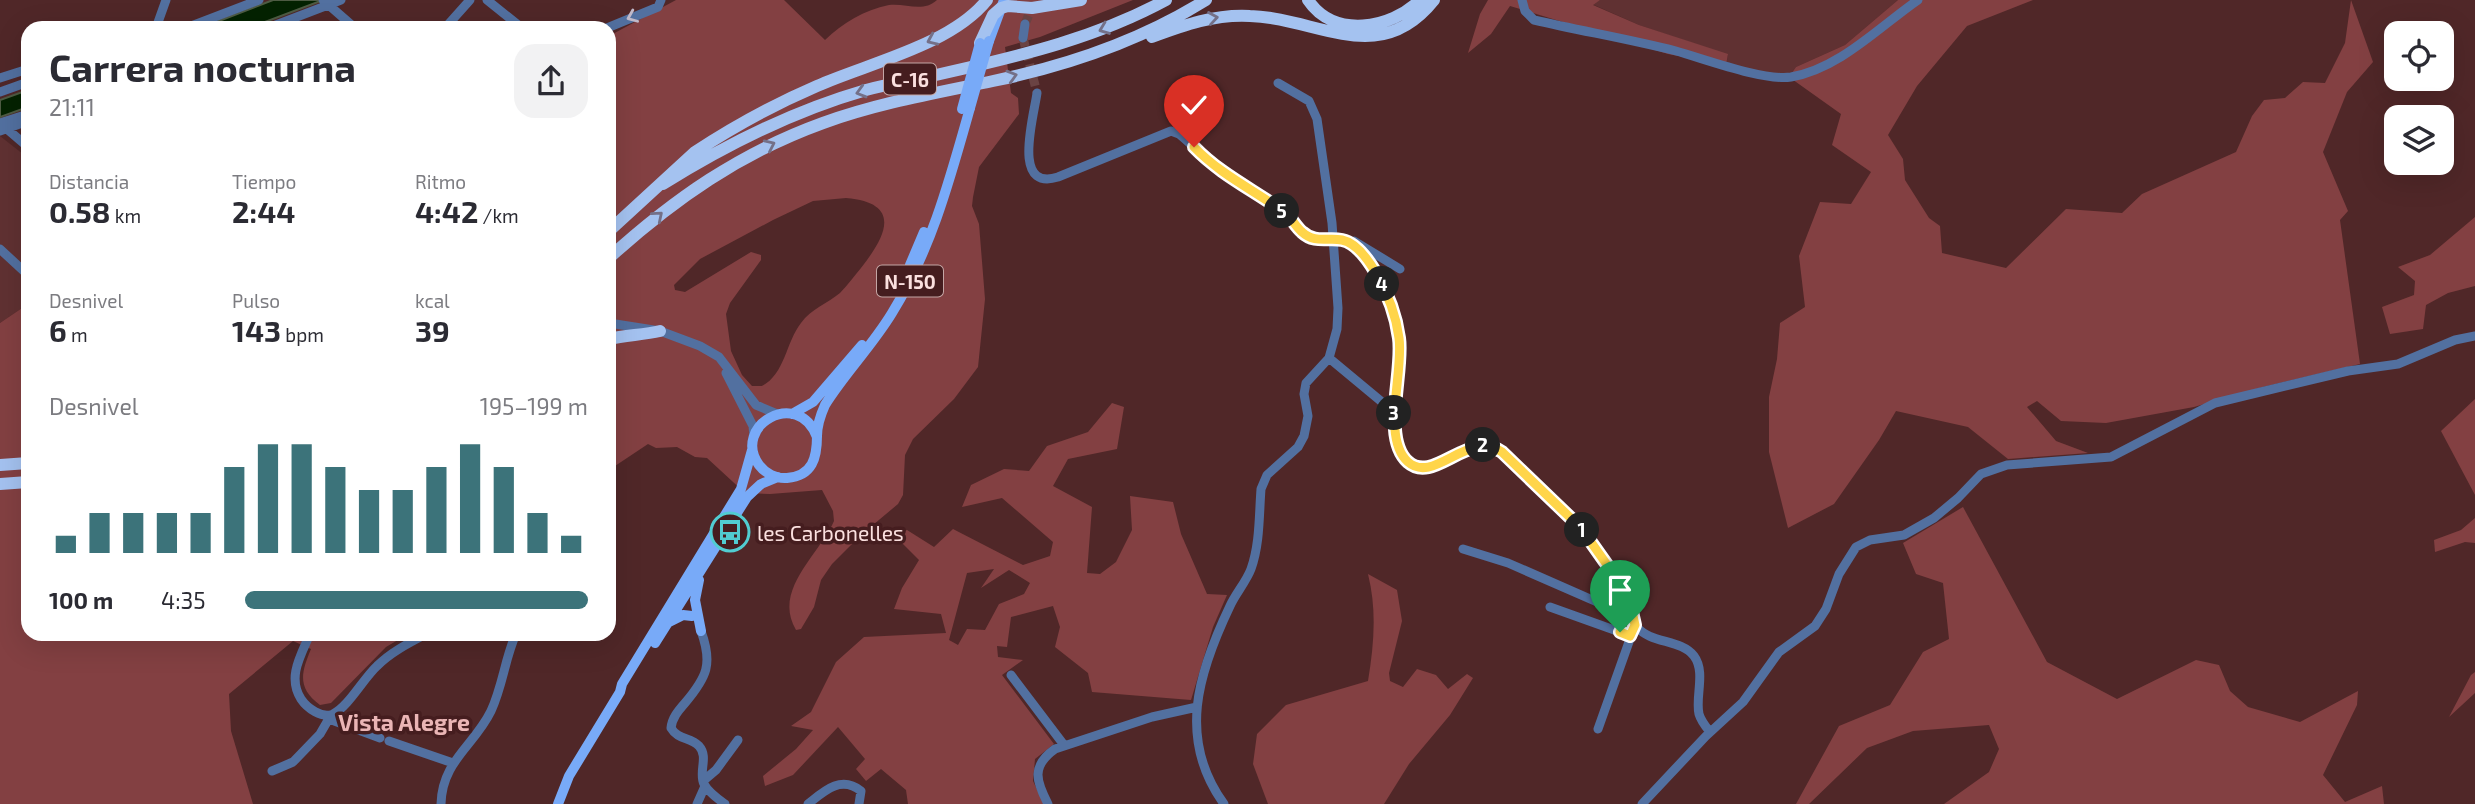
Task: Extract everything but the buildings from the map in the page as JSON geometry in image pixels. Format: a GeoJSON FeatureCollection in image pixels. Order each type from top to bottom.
{"type":"FeatureCollection","features":[{"type":"Feature","properties":{"kind":"highway"},"geometry":{"type":"LineString","coordinates":[[663,184],[695,152],[740,125],[819,85],[946,34],[971,17],[986,0]]}},
{"type":"Feature","properties":{"kind":"highway"},"geometry":{"type":"LineString","coordinates":[[1027,0],[1041,7]]}},
{"type":"Feature","properties":{"kind":"highway"},"geometry":{"type":"LineString","coordinates":[[985,42],[999,3],[1008,6],[1041,7],[1081,0]]}},
{"type":"Feature","properties":{"kind":"highway","name":"C-16"},"geometry":{"type":"LineString","coordinates":[[616,225],[663,184],[709,155],[781,119],[866,90],[1047,48],[1125,21],[1166,0]]}},
{"type":"Feature","properties":{"kind":"highway","name":"C-16"},"geometry":{"type":"LineString","coordinates":[[616,252],[710,177],[793,135],[865,110],[996,80],[1101,50],[1161,24],[1206,0]]}},
{"type":"Feature","properties":{"kind":"highway"},"geometry":{"type":"LineString","coordinates":[[1308,0],[1327,18],[1359,26],[1391,20],[1420,0]]}},
{"type":"Feature","properties":{"kind":"highway"},"geometry":{"type":"LineString","coordinates":[[1101,50],[1130,45],[1202,20],[1230,16],[1258,16],[1342,35],[1375,36],[1406,26],[1434,0]]}},
{"type":"Feature","properties":{"kind":"highway"},"geometry":{"type":"LineString","coordinates":[[616,337],[660,331]]}},
{"type":"Feature","properties":{"kind":"highway"},"geometry":{"type":"LineString","coordinates":[[0,465],[21,464]]}},
{"type":"Feature","properties":{"kind":"highway"},"geometry":{"type":"LineString","coordinates":[[0,484],[21,482]]}},
{"type":"Feature","properties":{"kind":"main road","name":"N-150"},"geometry":{"type":"LineString","coordinates":[[817,436],[825,404],[875,339],[915,272],[937,217],[985,42]]}},
{"type":"Feature","properties":{"kind":"main road","name":"N-150"},"geometry":{"type":"LineString","coordinates":[[792,414],[813,402],[822,393],[869,336],[893,298],[928,221],[966,108]]}},
{"type":"Feature","properties":{"kind":"main road"},"geometry":{"type":"LineString","coordinates":[[558,804],[569,776],[620,692],[622,684],[741,489],[753,442],[761,424],[777,414],[792,414],[806,421],[817,436],[817,452],[807,470],[793,477],[778,477],[761,484],[747,496],[626,688],[620,692]]}},
{"type":"Feature","properties":{"kind":"main road"},"geometry":{"type":"LineString","coordinates":[[753,442],[756,458],[762,468],[778,477]]}},
{"type":"Feature","properties":{"kind":"main road"},"geometry":{"type":"LineString","coordinates":[[701,631],[695,600],[703,568]]}},
{"type":"Feature","properties":{"kind":"main road"},"geometry":{"type":"LineString","coordinates":[[685,580],[680,592],[680,603],[701,631]]}},
{"type":"Feature","properties":{"kind":"main road"},"geometry":{"type":"LineString","coordinates":[[667,624],[678,616],[692,617]]}},
{"type":"Feature","properties":{"kind":"street"},"geometry":{"type":"LineString","coordinates":[[158,21],[166,0]]}},
{"type":"Feature","properties":{"kind":"street"},"geometry":{"type":"LineString","coordinates":[[204,21],[259,0]]}},
{"type":"Feature","properties":{"kind":"street"},"geometry":{"type":"LineString","coordinates":[[283,21],[325,2],[341,0]]}},
{"type":"Feature","properties":{"kind":"street"},"geometry":{"type":"LineString","coordinates":[[451,21],[470,0]]}},
{"type":"Feature","properties":{"kind":"street"},"geometry":{"type":"LineString","coordinates":[[487,0],[513,21]]}},
{"type":"Feature","properties":{"kind":"street"},"geometry":{"type":"LineString","coordinates":[[1522,0],[1525,11],[1534,20],[1673,51],[1766,76],[1789,77],[1810,72],[1839,59],[1918,0]]}},
{"type":"Feature","properties":{"kind":"street"},"geometry":{"type":"LineString","coordinates":[[325,2],[347,21]]}},
{"type":"Feature","properties":{"kind":"street"},"geometry":{"type":"LineString","coordinates":[[616,24],[660,3]]}},
{"type":"Feature","properties":{"kind":"street"},"geometry":{"type":"LineString","coordinates":[[1023,38],[1025,24]]}},
{"type":"Feature","properties":{"kind":"street"},"geometry":{"type":"LineString","coordinates":[[0,78],[21,71]]}},
{"type":"Feature","properties":{"kind":"street"},"geometry":{"type":"LineString","coordinates":[[1224,804],[1199,754],[1195,734],[1197,707],[1211,650],[1255,558],[1261,489],[1264,481],[1302,441],[1308,422],[1304,394],[1306,383],[1329,358],[1337,329],[1338,308],[1329,200],[1314,109],[1309,101],[1278,83]]}},
{"type":"Feature","properties":{"kind":"street"},"geometry":{"type":"LineString","coordinates":[[0,92],[21,84]]}},
{"type":"Feature","properties":{"kind":"street"},"geometry":{"type":"LineString","coordinates":[[1037,93],[1030,138],[1030,167],[1037,176],[1045,180],[1171,131],[1180,134],[1223,174],[1285,213],[1302,232],[1315,239],[1358,243],[1401,269]]}},
{"type":"Feature","properties":{"kind":"street"},"geometry":{"type":"LineString","coordinates":[[2,127],[21,118]]}},
{"type":"Feature","properties":{"kind":"street"},"geometry":{"type":"LineString","coordinates":[[2,127],[21,123]]}},
{"type":"Feature","properties":{"kind":"street"},"geometry":{"type":"LineString","coordinates":[[2,127],[21,142]]}},
{"type":"Feature","properties":{"kind":"street"},"geometry":{"type":"LineString","coordinates":[[1346,240],[1361,253],[1376,274],[1390,303],[1396,324],[1400,357],[1394,412],[1398,440],[1405,459],[1412,465],[1427,467],[1479,445],[1494,446],[1502,452],[1581,528],[1623,588],[1635,625],[1641,631],[1694,655],[1699,671],[1699,716],[1710,732]]}},
{"type":"Feature","properties":{"kind":"street"},"geometry":{"type":"LineString","coordinates":[[0,249],[21,268]]}},
{"type":"Feature","properties":{"kind":"street"},"geometry":{"type":"LineString","coordinates":[[616,324],[660,331],[700,345],[725,364],[756,405],[777,414]]}},
{"type":"Feature","properties":{"kind":"street"},"geometry":{"type":"LineString","coordinates":[[1642,804],[1710,732],[1743,702],[1779,652],[1809,631],[1822,617],[1839,574],[1856,547],[1870,540],[1904,535],[1934,518],[1981,474],[2007,465],[2111,457],[2215,403],[2348,371],[2398,364],[2455,340],[2475,336]]}},
{"type":"Feature","properties":{"kind":"street"},"geometry":{"type":"LineString","coordinates":[[1329,358],[1394,412]]}},
{"type":"Feature","properties":{"kind":"street"},"geometry":{"type":"LineString","coordinates":[[725,364],[726,375],[753,426],[753,442]]}},
{"type":"Feature","properties":{"kind":"street"},"geometry":{"type":"LineString","coordinates":[[1463,549],[1508,563],[1613,609],[1626,613],[1631,611]]}},
{"type":"Feature","properties":{"kind":"street"},"geometry":{"type":"LineString","coordinates":[[1550,607],[1630,636]]}},
{"type":"Feature","properties":{"kind":"street"},"geometry":{"type":"LineString","coordinates":[[1598,729],[1635,625]]}},
{"type":"Feature","properties":{"kind":"street"},"geometry":{"type":"LineString","coordinates":[[701,631],[708,654],[705,672],[700,683],[674,716],[671,728],[676,736],[695,743],[701,749],[704,784],[725,804]]}},
{"type":"Feature","properties":{"kind":"street"},"geometry":{"type":"LineString","coordinates":[[307,641],[294,672],[297,693],[307,708],[453,763]]}},
{"type":"Feature","properties":{"kind":"street"},"geometry":{"type":"LineString","coordinates":[[272,771],[293,762],[320,734],[330,717],[376,666],[413,641]]}},
{"type":"Feature","properties":{"kind":"street"},"geometry":{"type":"LineString","coordinates":[[440,804],[445,779],[453,763],[480,731],[490,712],[503,682],[512,641]]}},
{"type":"Feature","properties":{"kind":"street"},"geometry":{"type":"LineString","coordinates":[[1011,675],[1064,745]]}},
{"type":"Feature","properties":{"kind":"street"},"geometry":{"type":"LineString","coordinates":[[1048,804],[1038,786],[1039,767],[1046,755],[1064,745],[1152,717],[1197,707]]}},
{"type":"Feature","properties":{"kind":"street"},"geometry":{"type":"LineString","coordinates":[[697,804],[704,784],[738,740]]}},
{"type":"Feature","properties":{"kind":"street"},"geometry":{"type":"LineString","coordinates":[[808,804],[843,783],[853,785],[861,791],[859,804]]}},
{"type":"Feature","properties":{"kind":"shaded area"},"geometry":{"type":"Polygon","coordinates":[[[273,0],[323,0],[268,21],[219,21],[273,0]]]}},
{"type":"Feature","properties":{"kind":"shaded area"},"geometry":{"type":"Polygon","coordinates":[[[676,0],[784,0],[825,40],[854,18],[889,5],[920,7],[937,0],[1133,0],[1040,37],[1005,47],[1011,93],[1018,98],[1019,114],[979,167],[973,197],[972,206],[979,224],[985,299],[978,367],[954,399],[913,439],[905,455],[903,495],[898,504],[832,564],[821,580],[814,607],[801,629],[796,630],[790,615],[794,587],[834,521],[833,511],[822,490],[745,493],[707,458],[695,457],[677,447],[656,448],[648,444],[616,465],[616,32],[676,0]],[[846,198],[813,201],[700,259],[674,285],[675,290],[685,292],[751,252],[761,255],[761,260],[730,303],[726,314],[731,351],[742,375],[752,386],[762,386],[770,381],[805,318],[840,293],[870,256],[884,223],[882,214],[876,207],[864,201],[846,198]]]}},
{"type":"Feature","properties":{"kind":"shaded area"},"geometry":{"type":"Polygon","coordinates":[[[1488,0],[1600,0],[1593,5],[1639,25],[1728,54],[1726,65],[1668,54],[1510,6],[1491,34],[1468,53],[1480,14],[1488,0]]]}},
{"type":"Feature","properties":{"kind":"shaded area"},"geometry":{"type":"Polygon","coordinates":[[[1600,0],[1898,0],[1845,45],[1796,67],[1789,77],[1726,65],[1728,55],[1639,25],[1592,4],[1600,0]]]}},
{"type":"Feature","properties":{"kind":"shaded area"},"geometry":{"type":"Polygon","coordinates":[[[1898,0],[2033,0],[1967,26],[1917,86],[1888,135],[1903,159],[1905,180],[1929,218],[1940,226],[1942,253],[2006,268],[2066,209],[2122,213],[2142,194],[2236,152],[2252,116],[2264,100],[2285,98],[2303,82],[2325,83],[2345,43],[2351,0],[2373,62],[2347,92],[2323,152],[2348,211],[2340,220],[2360,364],[2194,407],[2106,423],[2061,421],[2037,401],[2027,407],[2056,441],[2088,453],[2008,459],[1968,427],[1896,411],[1834,504],[1788,528],[1769,452],[1769,397],[1777,359],[1780,323],[1805,307],[1799,256],[1820,202],[1851,204],[1871,172],[1832,145],[1841,114],[1789,77],[1796,67],[1845,45],[1898,0]]]}},
{"type":"Feature","properties":{"kind":"shaded area"},"geometry":{"type":"Polygon","coordinates":[[[21,92],[21,110],[0,117],[0,100],[21,92]]]}},
{"type":"Feature","properties":{"kind":"shaded area"},"geometry":{"type":"Polygon","coordinates":[[[0,136],[21,152],[21,309],[0,323],[0,136]]]}},
{"type":"Feature","properties":{"kind":"shaded area"},"geometry":{"type":"Polygon","coordinates":[[[2475,217],[2475,286],[2448,293],[2426,305],[2423,329],[2390,334],[2382,307],[2414,295],[2415,281],[2398,267],[2430,255],[2475,217]]]}},
{"type":"Feature","properties":{"kind":"shaded area"},"geometry":{"type":"Polygon","coordinates":[[[21,309],[21,641],[293,641],[229,694],[231,731],[253,804],[0,804],[0,323],[21,309]]]}},
{"type":"Feature","properties":{"kind":"shaded area"},"geometry":{"type":"Polygon","coordinates":[[[2475,399],[2475,495],[2441,431],[2475,399]]]}},
{"type":"Feature","properties":{"kind":"shaded area"},"geometry":{"type":"Polygon","coordinates":[[[1112,403],[1124,407],[1117,449],[1068,459],[1053,486],[1092,507],[1087,573],[1100,574],[1116,562],[1132,530],[1130,496],[1173,502],[1181,534],[1207,594],[1227,595],[1213,627],[1191,700],[1092,692],[1088,673],[1055,647],[1060,627],[1053,606],[1011,617],[1007,647],[997,646],[998,657],[1023,660],[1002,675],[1054,744],[1035,759],[1033,781],[1044,804],[908,804],[906,790],[881,769],[866,781],[856,769],[865,759],[838,727],[793,775],[765,786],[763,776],[796,749],[813,730],[791,726],[811,712],[836,662],[864,637],[946,633],[941,614],[894,609],[902,588],[919,560],[895,536],[907,530],[934,547],[953,529],[1023,565],[1050,556],[1053,542],[1002,498],[962,507],[971,485],[1004,469],[1029,471],[1047,446],[1088,432],[1112,403]],[[994,569],[967,573],[949,640],[958,645],[967,629],[985,630],[999,604],[1024,594],[1030,583],[1009,570],[981,588],[994,569]]]}},
{"type":"Feature","properties":{"kind":"shaded area"},"geometry":{"type":"Polygon","coordinates":[[[1963,507],[2047,662],[2117,699],[2196,660],[2219,665],[2230,691],[2248,707],[2300,722],[2358,691],[2357,705],[2323,775],[2345,802],[2382,786],[2384,804],[1944,804],[1989,772],[1999,749],[1989,725],[1913,731],[1867,748],[1809,804],[1796,804],[1839,726],[1890,705],[1923,652],[1949,639],[1943,583],[1916,574],[1903,543],[1963,507]]]}},
{"type":"Feature","properties":{"kind":"shaded area"},"geometry":{"type":"Polygon","coordinates":[[[2475,518],[2475,543],[2465,542],[2435,552],[2434,540],[2461,530],[2475,518]]]}},
{"type":"Feature","properties":{"kind":"shaded area"},"geometry":{"type":"Polygon","coordinates":[[[1368,574],[1397,590],[1402,621],[1389,673],[1390,681],[1403,687],[1417,669],[1436,675],[1448,689],[1467,674],[1473,678],[1450,715],[1409,764],[1384,804],[1268,804],[1253,764],[1257,734],[1286,705],[1368,681],[1374,628],[1368,574]]]}},
{"type":"Feature","properties":{"kind":"shaded area"},"geometry":{"type":"Polygon","coordinates":[[[293,641],[396,641],[386,647],[331,703],[320,705],[307,692],[303,680],[311,649],[293,641]]]}},
{"type":"Feature","properties":{"kind":"shaded area"},"geometry":{"type":"Polygon","coordinates":[[[2475,672],[2475,693],[2449,717],[2471,675],[2475,672]]]}},
{"type":"Feature","properties":{"kind":"tunnel"},"geometry":{"type":"LineString","coordinates":[[1025,24],[1035,0]]}},
{"type":"Feature","properties":{"kind":"tunnel"},"geometry":{"type":"LineString","coordinates":[[1023,38],[1037,93]]}},
{"type":"Feature","properties":{"kind":"place","name":"les Carbonelles"},"geometry":{"type":"Point","coordinates":[730,532]}},
{"type":"Feature","properties":{"kind":"district","name":"Vista Alegre"},"geometry":{"type":"Point","coordinates":[404,722]}},
{"type":"Feature","properties":{"kind":"route"},"geometry":{"type":"LineString","coordinates":[[1194,147],[1223,174],[1285,213],[1302,232],[1326,241],[1346,240],[1369,262],[1390,303],[1399,339],[1399,377],[1394,425],[1405,459],[1412,465],[1427,467],[1479,445],[1494,446],[1502,452],[1581,528],[1623,588],[1635,625],[1630,636],[1620,632]]}}]}
